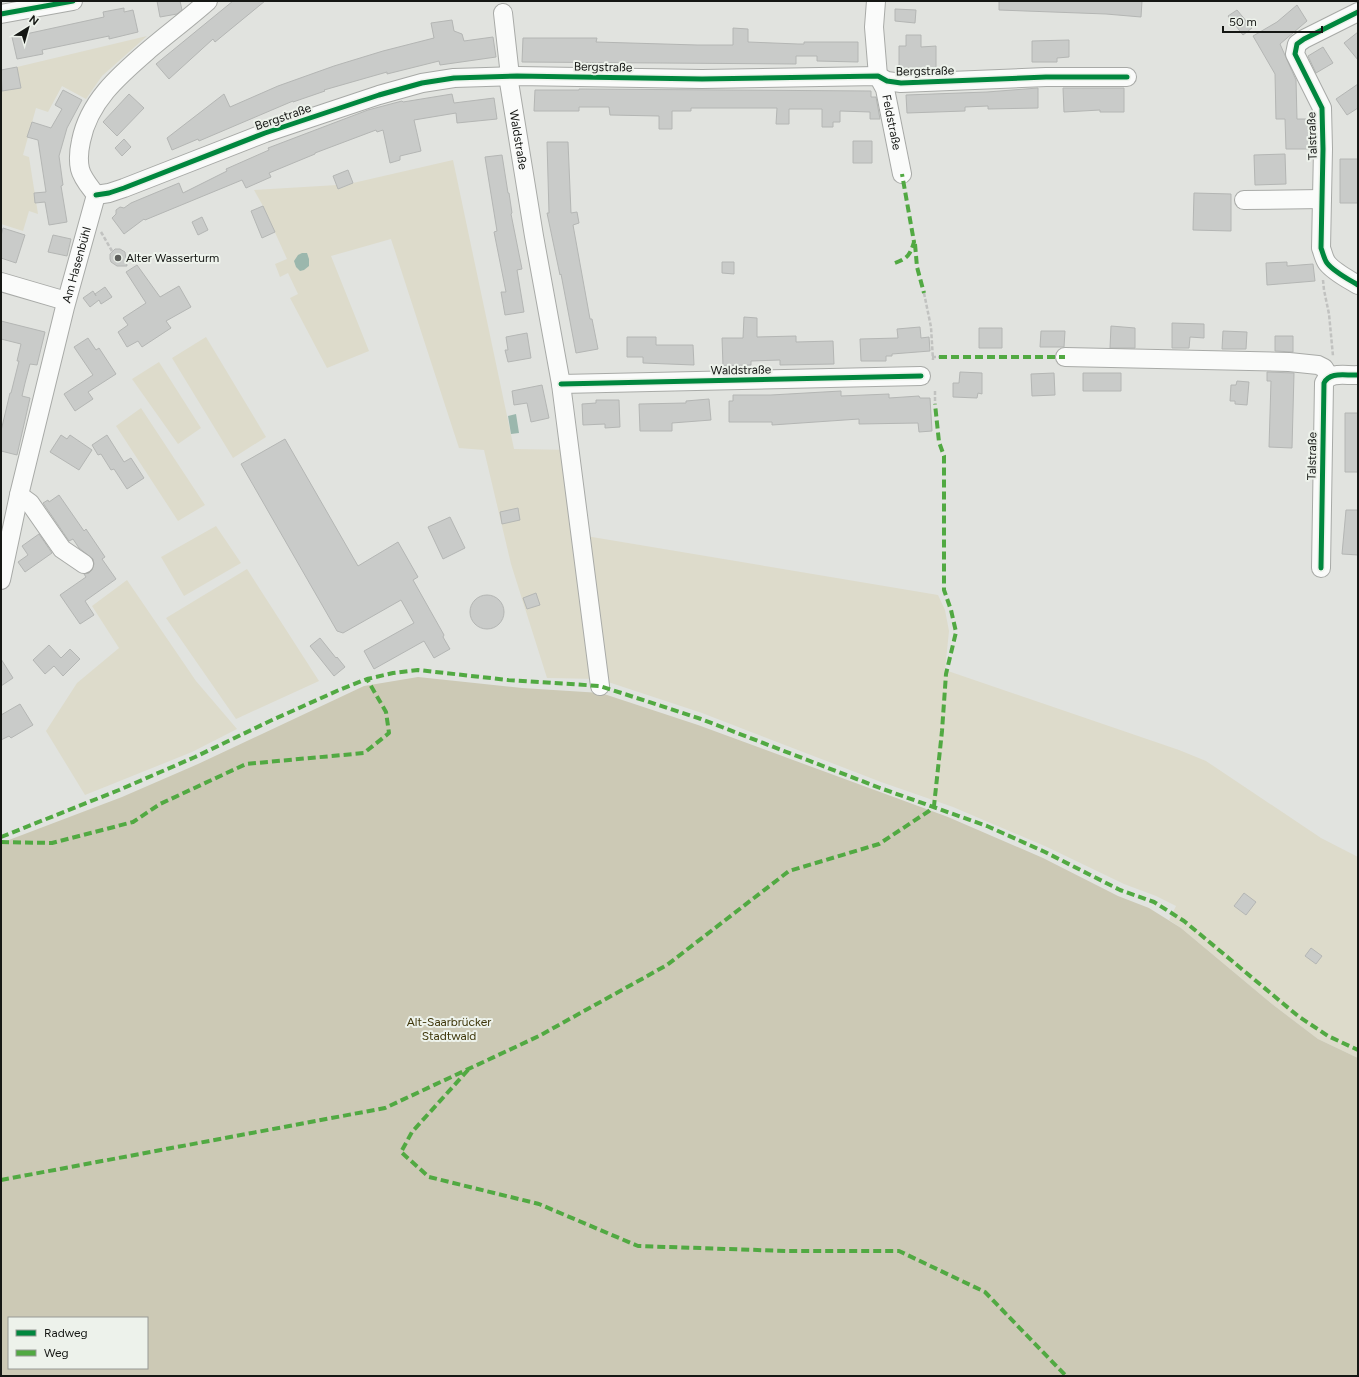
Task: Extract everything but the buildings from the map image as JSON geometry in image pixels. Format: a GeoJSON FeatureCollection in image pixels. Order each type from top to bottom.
{"type":"FeatureCollection","features":[{"type":"Feature","properties":{"kind":"street"},"geometry":{"type":"LineString","coordinates":[[1,14],[73,1]]}},
{"type":"Feature","properties":{"kind":"street"},"geometry":{"type":"LineString","coordinates":[[96,195],[80,170],[79,159],[82,136],[85,125],[91,114],[103,94],[118,77],[208,1]]}},
{"type":"Feature","properties":{"kind":"street","name":"Feldstraße"},"geometry":{"type":"LineString","coordinates":[[876,1],[874,27],[878,76],[885,89],[902,174]]}},
{"type":"Feature","properties":{"kind":"street","name":"Talstraße"},"geometry":{"type":"LineString","coordinates":[[1326,263],[1321,248],[1323,149],[1322,108],[1296,54],[1298,44],[1304,39],[1358,12]]}},
{"type":"Feature","properties":{"kind":"street","name":"Waldstraße"},"geometry":{"type":"LineString","coordinates":[[503,13],[509,67],[508,76],[534,236],[561,384],[600,686]]}},
{"type":"Feature","properties":{"kind":"street","name":"Bergstraße"},"geometry":{"type":"LineString","coordinates":[[96,195],[120,190],[265,133],[379,94],[429,82],[454,78],[508,76],[702,78],[878,76],[887,81],[901,82],[1046,77],[1127,77]]}},
{"type":"Feature","properties":{"kind":"street","name":"Am Hasenbühl"},"geometry":{"type":"LineString","coordinates":[[1,580],[19,496],[66,300],[96,195]]}},
{"type":"Feature","properties":{"kind":"street"},"geometry":{"type":"LineString","coordinates":[[1244,200],[1322,199]]}},
{"type":"Feature","properties":{"kind":"street"},"geometry":{"type":"LineString","coordinates":[[1326,263],[1358,285]]}},
{"type":"Feature","properties":{"kind":"street"},"geometry":{"type":"LineString","coordinates":[[1,282],[66,300]]}},
{"type":"Feature","properties":{"kind":"street"},"geometry":{"type":"LineString","coordinates":[[1066,358],[1289,362],[1318,365],[1324,368],[1329,376],[1358,375]]}},
{"type":"Feature","properties":{"kind":"street","name":"Waldstraße"},"geometry":{"type":"LineString","coordinates":[[561,384],[921,376]]}},
{"type":"Feature","properties":{"kind":"street","name":"Talstraße"},"geometry":{"type":"LineString","coordinates":[[1321,568],[1323,388],[1326,379],[1329,376]]}},
{"type":"Feature","properties":{"kind":"street"},"geometry":{"type":"LineString","coordinates":[[19,496],[30,503],[62,549],[84,564]]}},
{"type":"Feature","properties":{"kind":"path"},"geometry":{"type":"LineString","coordinates":[[1326,263],[1323,273],[1324,290],[1329,314],[1333,355]]}},
{"type":"Feature","properties":{"kind":"path"},"geometry":{"type":"LineString","coordinates":[[924,293],[931,327],[932,359],[939,358]]}},
{"type":"Feature","properties":{"kind":"path"},"geometry":{"type":"LineString","coordinates":[[935,391],[935,404]]}},
{"type":"Feature","properties":{"kind":"shaded area"},"geometry":{"type":"Polygon","coordinates":[[[147,36],[102,76],[86,99],[62,86],[48,112],[36,108],[23,155],[29,157],[38,214],[29,211],[23,231],[1,224],[1,84],[2,91],[21,88],[17,67],[147,36]]]}},
{"type":"Feature","properties":{"kind":"shaded area"},"geometry":{"type":"Polygon","coordinates":[[[453,160],[514,449],[576,450],[586,536],[938,595],[945,610],[949,631],[945,670],[1179,750],[1206,761],[1321,838],[1358,857],[1358,1058],[1318,1039],[1272,1004],[1181,928],[1169,920],[1176,906],[1156,896],[1124,884],[1047,847],[953,807],[881,782],[702,713],[599,679],[547,678],[511,564],[484,450],[459,448],[391,239],[331,256],[369,351],[327,368],[290,298],[298,294],[288,273],[280,277],[275,264],[287,259],[263,206],[254,190],[337,185],[338,189],[353,183],[453,160]]]}},
{"type":"Feature","properties":{"kind":"shaded area"},"geometry":{"type":"Polygon","coordinates":[[[307,253],[309,266],[300,271],[296,267],[294,261],[298,255],[307,253]]]}},
{"type":"Feature","properties":{"kind":"shaded area"},"geometry":{"type":"Polygon","coordinates":[[[206,337],[266,437],[233,458],[172,358],[206,337]]]}},
{"type":"Feature","properties":{"kind":"shaded area"},"geometry":{"type":"Polygon","coordinates":[[[159,362],[201,428],[178,444],[132,379],[159,362]]]}},
{"type":"Feature","properties":{"kind":"shaded area"},"geometry":{"type":"Polygon","coordinates":[[[141,408],[205,505],[178,521],[116,426],[141,408]]]}},
{"type":"Feature","properties":{"kind":"shaded area"},"geometry":{"type":"Polygon","coordinates":[[[516,414],[519,433],[511,434],[508,416],[516,414]]]}},
{"type":"Feature","properties":{"kind":"shaded area"},"geometry":{"type":"Polygon","coordinates":[[[216,526],[241,563],[184,596],[161,557],[216,526]]]}},
{"type":"Feature","properties":{"kind":"shaded area"},"geometry":{"type":"Polygon","coordinates":[[[247,569],[319,681],[236,719],[166,618],[247,569]]]}},
{"type":"Feature","properties":{"kind":"shaded area"},"geometry":{"type":"Polygon","coordinates":[[[127,580],[196,681],[237,729],[192,752],[85,795],[46,731],[77,683],[119,648],[92,606],[127,580]]]}},
{"type":"Feature","properties":{"kind":"green space","name":"Alt-Saarbrücker Stadtwald"},"geometry":{"type":"Polygon","coordinates":[[[418,677],[522,688],[601,693],[698,725],[948,817],[1043,858],[1118,896],[1149,908],[1181,928],[1272,1004],[1318,1039],[1358,1058],[1358,1376],[1,1376],[1,843],[122,797],[198,764],[364,686],[418,677]]]}},
{"type":"Feature","properties":{"kind":"marked path"},"geometry":{"type":"LineString","coordinates":[[895,263],[908,256],[914,242],[902,174]]}},
{"type":"Feature","properties":{"kind":"marked path"},"geometry":{"type":"LineString","coordinates":[[915,244],[917,267],[924,293]]}},
{"type":"Feature","properties":{"kind":"marked path"},"geometry":{"type":"LineString","coordinates":[[939,357],[1065,357]]}},
{"type":"Feature","properties":{"kind":"marked path"},"geometry":{"type":"LineString","coordinates":[[1,1180],[385,1108],[539,1036],[667,965],[789,871],[879,844],[929,811],[934,806],[946,674],[956,632],[951,610],[944,590],[944,456],[939,442],[935,404]]}},
{"type":"Feature","properties":{"kind":"marked path"},"geometry":{"type":"LineString","coordinates":[[1,837],[119,790],[195,757],[339,690],[367,679],[393,673],[418,670],[508,680],[600,686],[701,719],[880,788],[987,826],[1045,852],[1120,890],[1154,902],[1184,921],[1298,1016],[1328,1036],[1358,1050]]}},
{"type":"Feature","properties":{"kind":"marked path"},"geometry":{"type":"LineString","coordinates":[[1,842],[52,843],[133,822],[160,804],[246,764],[364,753],[389,733],[386,712],[367,679]]}},
{"type":"Feature","properties":{"kind":"marked path"},"geometry":{"type":"LineString","coordinates":[[468,1070],[412,1132],[401,1152],[429,1177],[539,1204],[638,1246],[787,1251],[899,1251],[985,1292],[1066,1376]]}},
{"type":"Feature","properties":{"kind":"cycle path"},"geometry":{"type":"LineString","coordinates":[[1,14],[73,1]]}},
{"type":"Feature","properties":{"kind":"cycle path"},"geometry":{"type":"LineString","coordinates":[[1358,12],[1304,39],[1297,44],[1295,54],[1322,108],[1323,149],[1321,248],[1327,263],[1341,275],[1358,285]]}},
{"type":"Feature","properties":{"kind":"cycle path"},"geometry":{"type":"LineString","coordinates":[[96,195],[109,193],[124,188],[265,133],[379,95],[422,83],[454,78],[517,76],[702,79],[878,76],[887,81],[901,83],[1046,77],[1127,77]]}},
{"type":"Feature","properties":{"kind":"cycle path"},"geometry":{"type":"LineString","coordinates":[[1321,568],[1324,383],[1327,379],[1334,375],[1358,375]]}},
{"type":"Feature","properties":{"kind":"cycle path"},"geometry":{"type":"LineString","coordinates":[[561,384],[921,376]]}},
{"type":"Feature","properties":{"kind":"place","name":"Alter Wasserturm"},"geometry":{"type":"Point","coordinates":[118,258]}}]}
